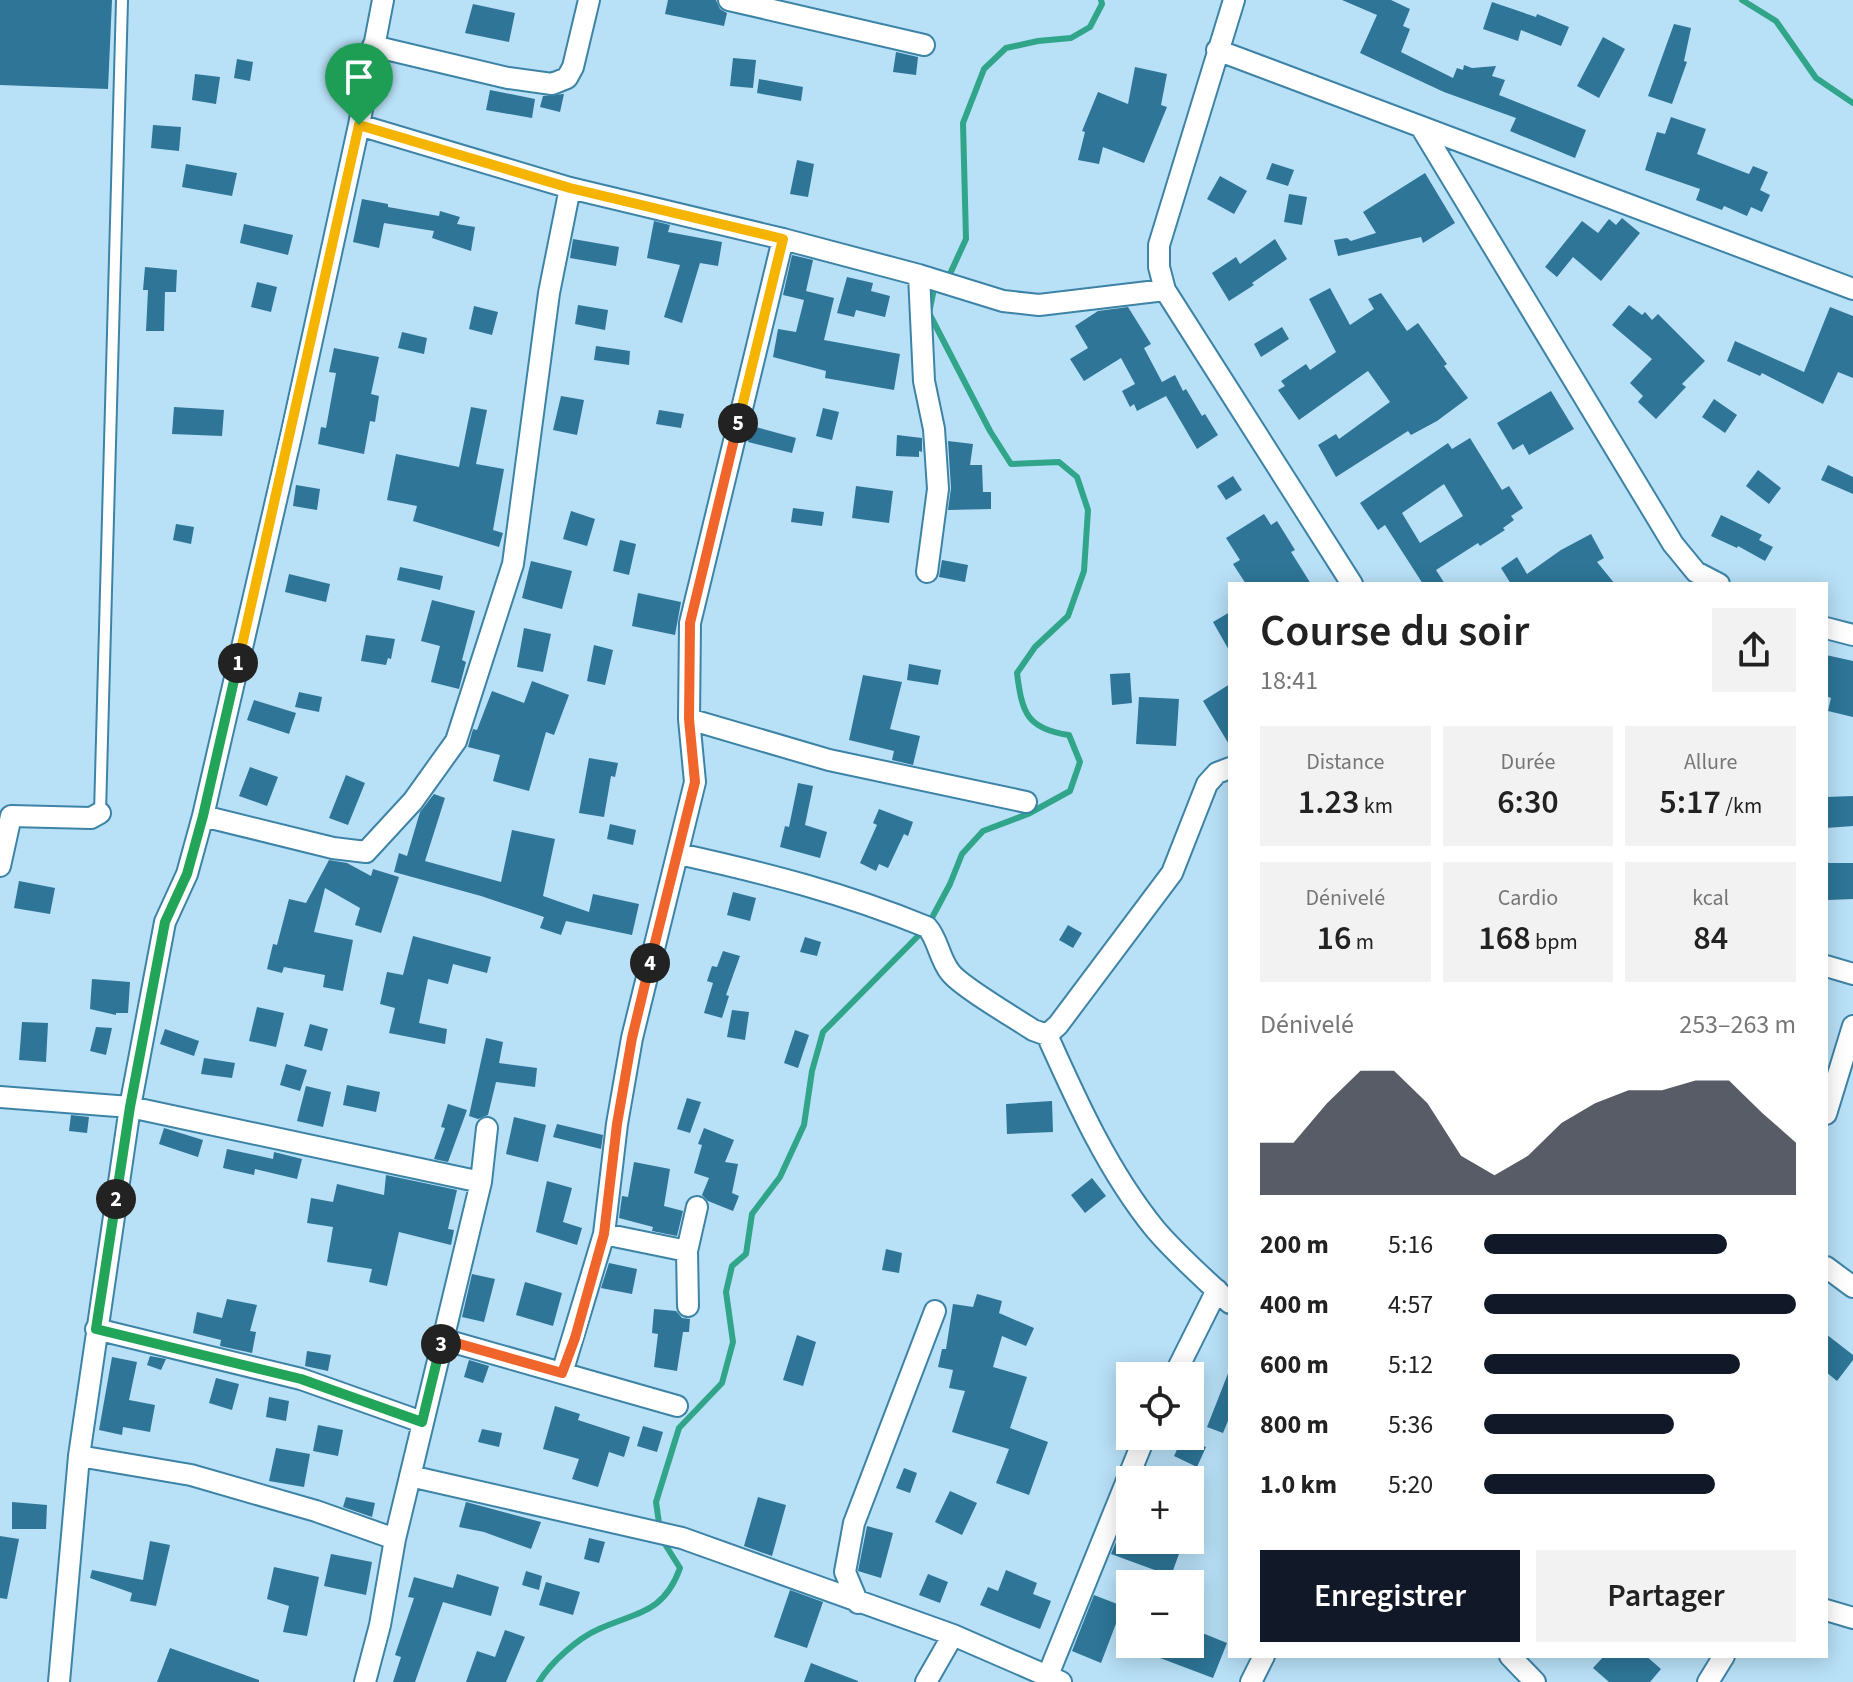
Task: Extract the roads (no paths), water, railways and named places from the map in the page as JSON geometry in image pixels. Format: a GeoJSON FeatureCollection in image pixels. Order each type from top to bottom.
{"type":"FeatureCollection","features":[{"type":"Feature","properties":{"kind":"street"},"geometry":{"type":"LineString","coordinates":[[59,1682],[79,1456],[96,1329],[130,1107],[165,922],[187,874],[203,816],[359,125],[383,0]]}},
{"type":"Feature","properties":{"kind":"street"},"geometry":{"type":"LineString","coordinates":[[373,46],[508,78],[552,84],[567,78],[573,67],[589,0]]}},
{"type":"Feature","properties":{"kind":"street"},"geometry":{"type":"LineString","coordinates":[[729,0],[924,45]]}},
{"type":"Feature","properties":{"kind":"street"},"geometry":{"type":"LineString","coordinates":[[1234,0],[1159,245],[1159,267],[1165,290],[1351,582]]}},
{"type":"Feature","properties":{"kind":"street"},"geometry":{"type":"LineString","coordinates":[[1217,50],[1853,289]]}},
{"type":"Feature","properties":{"kind":"street"},"geometry":{"type":"LineString","coordinates":[[359,125],[570,188],[783,239],[976,294],[1039,305],[1165,290]]}},
{"type":"Feature","properties":{"kind":"street"},"geometry":{"type":"LineString","coordinates":[[1421,127],[1673,544],[1696,572],[1715,582]]}},
{"type":"Feature","properties":{"kind":"street"},"geometry":{"type":"LineString","coordinates":[[203,816],[333,848],[366,852],[413,801],[456,741],[513,564],[549,293],[570,188]]}},
{"type":"Feature","properties":{"kind":"street"},"geometry":{"type":"LineString","coordinates":[[562,1373],[604,1234],[609,1177],[632,1038],[695,782],[689,719],[690,623],[783,239]]}},
{"type":"Feature","properties":{"kind":"street"},"geometry":{"type":"LineString","coordinates":[[924,277],[924,381],[934,429],[938,489],[927,572]]}},
{"type":"Feature","properties":{"kind":"street"},"geometry":{"type":"LineString","coordinates":[[1828,629],[1853,635]]}},
{"type":"Feature","properties":{"kind":"street"},"geometry":{"type":"LineString","coordinates":[[689,719],[829,760],[1026,802]]}},
{"type":"Feature","properties":{"kind":"street"},"geometry":{"type":"LineString","coordinates":[[1047,1035],[1058,1025],[1172,873],[1207,784],[1217,773],[1228,769]]}},
{"type":"Feature","properties":{"kind":"street"},"geometry":{"type":"LineString","coordinates":[[0,866],[6,815],[91,818],[100,813]]}},
{"type":"Feature","properties":{"kind":"street"},"geometry":{"type":"LineString","coordinates":[[679,854],[786,878],[855,899],[927,927],[951,975],[1033,1030],[1047,1035],[1077,1103],[1115,1170],[1156,1229],[1223,1296],[1183,1362]]}},
{"type":"Feature","properties":{"kind":"street"},"geometry":{"type":"LineString","coordinates":[[1828,1107],[1853,1026]]}},
{"type":"Feature","properties":{"kind":"street"},"geometry":{"type":"LineString","coordinates":[[0,1097],[130,1107],[481,1182]]}},
{"type":"Feature","properties":{"kind":"street"},"geometry":{"type":"LineString","coordinates":[[365,1682],[380,1625],[395,1539],[422,1422],[481,1182],[487,1128]]}},
{"type":"Feature","properties":{"kind":"street"},"geometry":{"type":"LineString","coordinates":[[688,1306],[687,1251],[697,1207]]}},
{"type":"Feature","properties":{"kind":"street"},"geometry":{"type":"LineString","coordinates":[[604,1234],[687,1251]]}},
{"type":"Feature","properties":{"kind":"street"},"geometry":{"type":"LineString","coordinates":[[1828,1268],[1853,1287]]}},
{"type":"Feature","properties":{"kind":"street"},"geometry":{"type":"LineString","coordinates":[[858,1603],[845,1572],[854,1523],[935,1311]]}},
{"type":"Feature","properties":{"kind":"street"},"geometry":{"type":"LineString","coordinates":[[96,1329],[301,1379],[422,1422]]}},
{"type":"Feature","properties":{"kind":"street"},"geometry":{"type":"LineString","coordinates":[[442,1339],[677,1406]]}},
{"type":"Feature","properties":{"kind":"street"},"geometry":{"type":"LineString","coordinates":[[410,1476],[682,1538],[953,1635],[1054,1678],[1140,1450]]}},
{"type":"Feature","properties":{"kind":"street"},"geometry":{"type":"LineString","coordinates":[[79,1456],[191,1475],[316,1511],[395,1539]]}},
{"type":"Feature","properties":{"kind":"street"},"geometry":{"type":"LineString","coordinates":[[1828,1611],[1853,1618]]}},
{"type":"Feature","properties":{"kind":"street"},"geometry":{"type":"LineString","coordinates":[[926,1682],[953,1635]]}},
{"type":"Feature","properties":{"kind":"street"},"geometry":{"type":"LineString","coordinates":[[1251,1682],[1263,1658]]}},
{"type":"Feature","properties":{"kind":"street"},"geometry":{"type":"LineString","coordinates":[[1512,1658],[1535,1682]]}},
{"type":"Feature","properties":{"kind":"street"},"geometry":{"type":"LineString","coordinates":[[1708,1682],[1723,1658]]}},
{"type":"Feature","properties":{"kind":"lane"},"geometry":{"type":"LineString","coordinates":[[100,813],[122,0]]}},
{"type":"Feature","properties":{"kind":"waterway"},"geometry":{"type":"LineString","coordinates":[[660,1530],[656,1502],[679,1428],[722,1383],[733,1342],[726,1292],[732,1266],[746,1254],[752,1214],[780,1177],[804,1125],[812,1071],[823,1032],[927,927],[962,854],[983,831],[1028,814],[1070,791],[1080,762],[1069,735],[1044,728],[1029,717],[1021,699],[1017,673],[1035,647],[1068,616],[1084,571],[1088,510],[1077,477],[1059,462],[1011,464],[990,431],[929,313],[934,289],[949,276],[966,239],[963,123],[984,69],[1006,48],[1071,38],[1090,27],[1102,4],[1101,0]]}},
{"type":"Feature","properties":{"kind":"waterway"},"geometry":{"type":"LineString","coordinates":[[1742,0],[1776,21],[1816,78],[1853,103]]}},
{"type":"Feature","properties":{"kind":"waterway"},"geometry":{"type":"LineString","coordinates":[[539,1682],[557,1659],[582,1638],[648,1609],[666,1594],[680,1568],[663,1541]]}}]}
